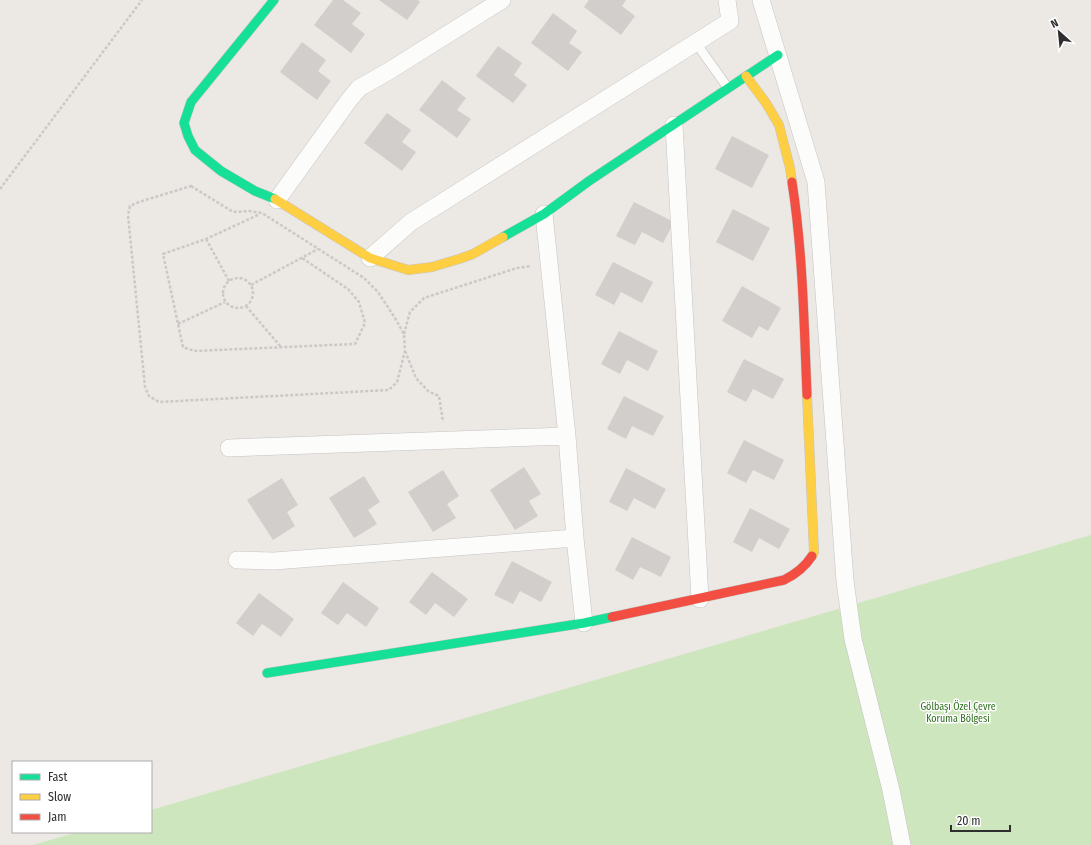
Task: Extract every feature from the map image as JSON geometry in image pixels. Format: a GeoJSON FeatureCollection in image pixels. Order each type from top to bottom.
{"type":"FeatureCollection","features":[{"type":"Feature","properties":{"kind":"street"},"geometry":{"type":"LineString","coordinates":[[274,0],[191,102],[184,123],[188,136],[195,150],[221,171],[254,191],[277,200],[370,258],[408,270],[432,268],[473,254],[544,214],[588,182],[778,55]]}},
{"type":"Feature","properties":{"kind":"street"},"geometry":{"type":"LineString","coordinates":[[277,200],[359,88],[389,71],[502,0]]}},
{"type":"Feature","properties":{"kind":"street"},"geometry":{"type":"LineString","coordinates":[[370,258],[411,222],[730,21],[727,0]]}},
{"type":"Feature","properties":{"kind":"street"},"geometry":{"type":"LineString","coordinates":[[761,0],[816,182],[845,581],[853,639],[892,790],[902,845]]}},
{"type":"Feature","properties":{"kind":"street"},"geometry":{"type":"LineString","coordinates":[[267,673],[584,623],[784,580],[800,571],[810,559],[814,552],[803,292],[797,215],[790,168],[778,125],[766,103],[746,76]]}},
{"type":"Feature","properties":{"kind":"street"},"geometry":{"type":"LineString","coordinates":[[674,125],[700,598]]}},
{"type":"Feature","properties":{"kind":"street"},"geometry":{"type":"LineString","coordinates":[[544,214],[567,436],[575,538],[584,623]]}},
{"type":"Feature","properties":{"kind":"street"},"geometry":{"type":"LineString","coordinates":[[229,448],[567,436]]}},
{"type":"Feature","properties":{"kind":"street"},"geometry":{"type":"LineString","coordinates":[[237,560],[274,561],[575,538]]}},
{"type":"Feature","properties":{"kind":"lane"},"geometry":{"type":"LineString","coordinates":[[696,43],[728,88]]}},
{"type":"Feature","properties":{"kind":"path"},"geometry":{"type":"LineString","coordinates":[[0,189],[142,0]]}},
{"type":"Feature","properties":{"kind":"path"},"geometry":{"type":"LineString","coordinates":[[404,334],[378,292],[364,278],[262,213],[249,211],[233,212],[191,186],[130,206],[128,215],[145,387],[149,396],[159,402],[389,390],[397,382],[405,351],[404,334],[410,312],[424,298],[517,268],[549,265]]}},
{"type":"Feature","properties":{"kind":"path"},"geometry":{"type":"LineString","coordinates":[[262,213],[206,239],[163,254],[183,347],[194,351],[355,344],[365,323],[359,302],[348,289],[302,258]]}},
{"type":"Feature","properties":{"kind":"path"},"geometry":{"type":"LineString","coordinates":[[251,285],[318,249],[327,231]]}},
{"type":"Feature","properties":{"kind":"path"},"geometry":{"type":"LineString","coordinates":[[206,239],[229,280]]}},
{"type":"Feature","properties":{"kind":"path"},"geometry":{"type":"LineString","coordinates":[[237,278],[245,279],[251,285],[254,293],[246,306],[239,308],[231,307],[225,302],[223,294],[224,287],[229,280],[237,278]]}},
{"type":"Feature","properties":{"kind":"path"},"geometry":{"type":"LineString","coordinates":[[178,324],[225,302]]}},
{"type":"Feature","properties":{"kind":"path"},"geometry":{"type":"LineString","coordinates":[[246,306],[281,347]]}},
{"type":"Feature","properties":{"kind":"path"},"geometry":{"type":"LineString","coordinates":[[405,351],[416,378],[428,391],[439,396],[446,440]]}},
{"type":"Feature","properties":{"kind":"green space","name":"Gölbaşı Özel Çevre Koruma Bölgesi"},"geometry":{"type":"Polygon","coordinates":[[[1091,535],[1091,845],[33,845],[75,833],[152,833],[152,810],[1091,535]]]}},
{"type":"Feature","properties":{"kind":"building"},"geometry":{"type":"Polygon","coordinates":[[[333,0],[343,0],[361,13],[352,24],[365,34],[351,53],[314,25],[333,0]]]}},
{"type":"Feature","properties":{"kind":"building"},"geometry":{"type":"Polygon","coordinates":[[[379,0],[418,0],[420,2],[407,20],[379,0]]]}},
{"type":"Feature","properties":{"kind":"building"},"geometry":{"type":"Polygon","coordinates":[[[589,0],[626,0],[622,6],[635,16],[621,35],[584,7],[589,0]]]}},
{"type":"Feature","properties":{"kind":"building"},"geometry":{"type":"Polygon","coordinates":[[[553,13],[577,31],[569,43],[582,52],[568,71],[531,43],[553,13]]]}},
{"type":"Feature","properties":{"kind":"building"},"geometry":{"type":"Polygon","coordinates":[[[302,42],[326,60],[318,71],[331,81],[317,100],[280,72],[302,42]]]}},
{"type":"Feature","properties":{"kind":"building"},"geometry":{"type":"Polygon","coordinates":[[[498,46],[522,63],[514,75],[527,85],[513,103],[476,76],[498,46]]]}},
{"type":"Feature","properties":{"kind":"building"},"geometry":{"type":"Polygon","coordinates":[[[442,80],[466,98],[457,110],[471,119],[457,138],[419,110],[442,80]]]}},
{"type":"Feature","properties":{"kind":"building"},"geometry":{"type":"Polygon","coordinates":[[[387,113],[411,130],[402,142],[416,152],[402,171],[364,143],[387,113]]]}},
{"type":"Feature","properties":{"kind":"building"},"geometry":{"type":"Polygon","coordinates":[[[732,136],[769,155],[752,188],[715,169],[732,136]]]}},
{"type":"Feature","properties":{"kind":"building"},"geometry":{"type":"Polygon","coordinates":[[[634,202],[674,222],[663,243],[642,232],[635,245],[616,236],[634,202]]]}},
{"type":"Feature","properties":{"kind":"building"},"geometry":{"type":"Polygon","coordinates":[[[733,209],[770,228],[753,261],[716,242],[733,209]]]}},
{"type":"Feature","properties":{"kind":"building"},"geometry":{"type":"Polygon","coordinates":[[[613,262],[653,282],[642,303],[621,292],[614,305],[595,295],[613,262]]]}},
{"type":"Feature","properties":{"kind":"building"},"geometry":{"type":"Polygon","coordinates":[[[742,286],[781,308],[768,331],[759,326],[752,338],[722,321],[742,286]]]}},
{"type":"Feature","properties":{"kind":"building"},"geometry":{"type":"Polygon","coordinates":[[[619,331],[658,351],[648,371],[627,360],[620,374],[601,364],[619,331]]]}},
{"type":"Feature","properties":{"kind":"building"},"geometry":{"type":"Polygon","coordinates":[[[744,359],[784,379],[773,399],[753,389],[746,402],[727,392],[744,359]]]}},
{"type":"Feature","properties":{"kind":"building"},"geometry":{"type":"Polygon","coordinates":[[[624,396],[664,416],[653,436],[632,426],[626,439],[607,429],[624,396]]]}},
{"type":"Feature","properties":{"kind":"building"},"geometry":{"type":"Polygon","coordinates":[[[744,440],[784,460],[774,480],[753,470],[746,483],[727,473],[744,440]]]}},
{"type":"Feature","properties":{"kind":"building"},"geometry":{"type":"Polygon","coordinates":[[[524,467],[541,494],[529,501],[538,516],[515,530],[490,490],[524,467]]]}},
{"type":"Feature","properties":{"kind":"building"},"geometry":{"type":"Polygon","coordinates":[[[626,468],[666,489],[655,509],[634,498],[627,511],[609,502],[626,468]]]}},
{"type":"Feature","properties":{"kind":"building"},"geometry":{"type":"Polygon","coordinates":[[[443,470],[459,496],[447,504],[456,518],[433,532],[408,492],[443,470]]]}},
{"type":"Feature","properties":{"kind":"building"},"geometry":{"type":"Polygon","coordinates":[[[364,476],[380,502],[368,510],[377,524],[354,538],[329,498],[364,476]]]}},
{"type":"Feature","properties":{"kind":"building"},"geometry":{"type":"Polygon","coordinates":[[[282,478],[298,505],[287,512],[295,526],[273,540],[247,500],[282,478]]]}},
{"type":"Feature","properties":{"kind":"building"},"geometry":{"type":"Polygon","coordinates":[[[750,508],[790,529],[779,549],[759,538],[752,552],[733,542],[750,508]]]}},
{"type":"Feature","properties":{"kind":"building"},"geometry":{"type":"Polygon","coordinates":[[[632,537],[671,557],[661,577],[640,567],[633,580],[615,570],[632,537]]]}},
{"type":"Feature","properties":{"kind":"building"},"geometry":{"type":"Polygon","coordinates":[[[512,561],[552,582],[541,602],[520,591],[513,604],[494,595],[512,561]]]}},
{"type":"Feature","properties":{"kind":"building"},"geometry":{"type":"Polygon","coordinates":[[[432,572],[468,599],[454,617],[435,603],[426,615],[409,602],[432,572]]]}},
{"type":"Feature","properties":{"kind":"building"},"geometry":{"type":"Polygon","coordinates":[[[343,582],[379,608],[366,627],[347,613],[338,625],[321,613],[343,582]]]}},
{"type":"Feature","properties":{"kind":"building"},"geometry":{"type":"Polygon","coordinates":[[[259,593],[294,619],[281,637],[262,624],[253,636],[236,623],[259,593]]]}},
{"type":"Feature","properties":{"kind":"traffic: fast"},"geometry":{"type":"LineString","coordinates":[[274,0],[191,102],[184,123],[188,136],[195,150],[221,171],[255,191],[275,199]]}},
{"type":"Feature","properties":{"kind":"traffic: fast"},"geometry":{"type":"LineString","coordinates":[[503,237],[544,214],[589,181],[778,55]]}},
{"type":"Feature","properties":{"kind":"traffic: fast"},"geometry":{"type":"LineString","coordinates":[[267,673],[584,623],[612,617]]}},
{"type":"Feature","properties":{"kind":"traffic: slow"},"geometry":{"type":"LineString","coordinates":[[746,76],[766,103],[779,125],[792,182]]}},
{"type":"Feature","properties":{"kind":"traffic: slow"},"geometry":{"type":"LineString","coordinates":[[275,199],[370,258],[408,270],[432,267],[459,259],[473,254],[503,237]]}},
{"type":"Feature","properties":{"kind":"traffic: slow"},"geometry":{"type":"LineString","coordinates":[[807,395],[814,552],[812,556]]}},
{"type":"Feature","properties":{"kind":"traffic: jam"},"geometry":{"type":"LineString","coordinates":[[792,182],[801,262],[807,395]]}},
{"type":"Feature","properties":{"kind":"traffic: jam"},"geometry":{"type":"LineString","coordinates":[[612,617],[784,580],[800,570],[812,556]]}}]}
